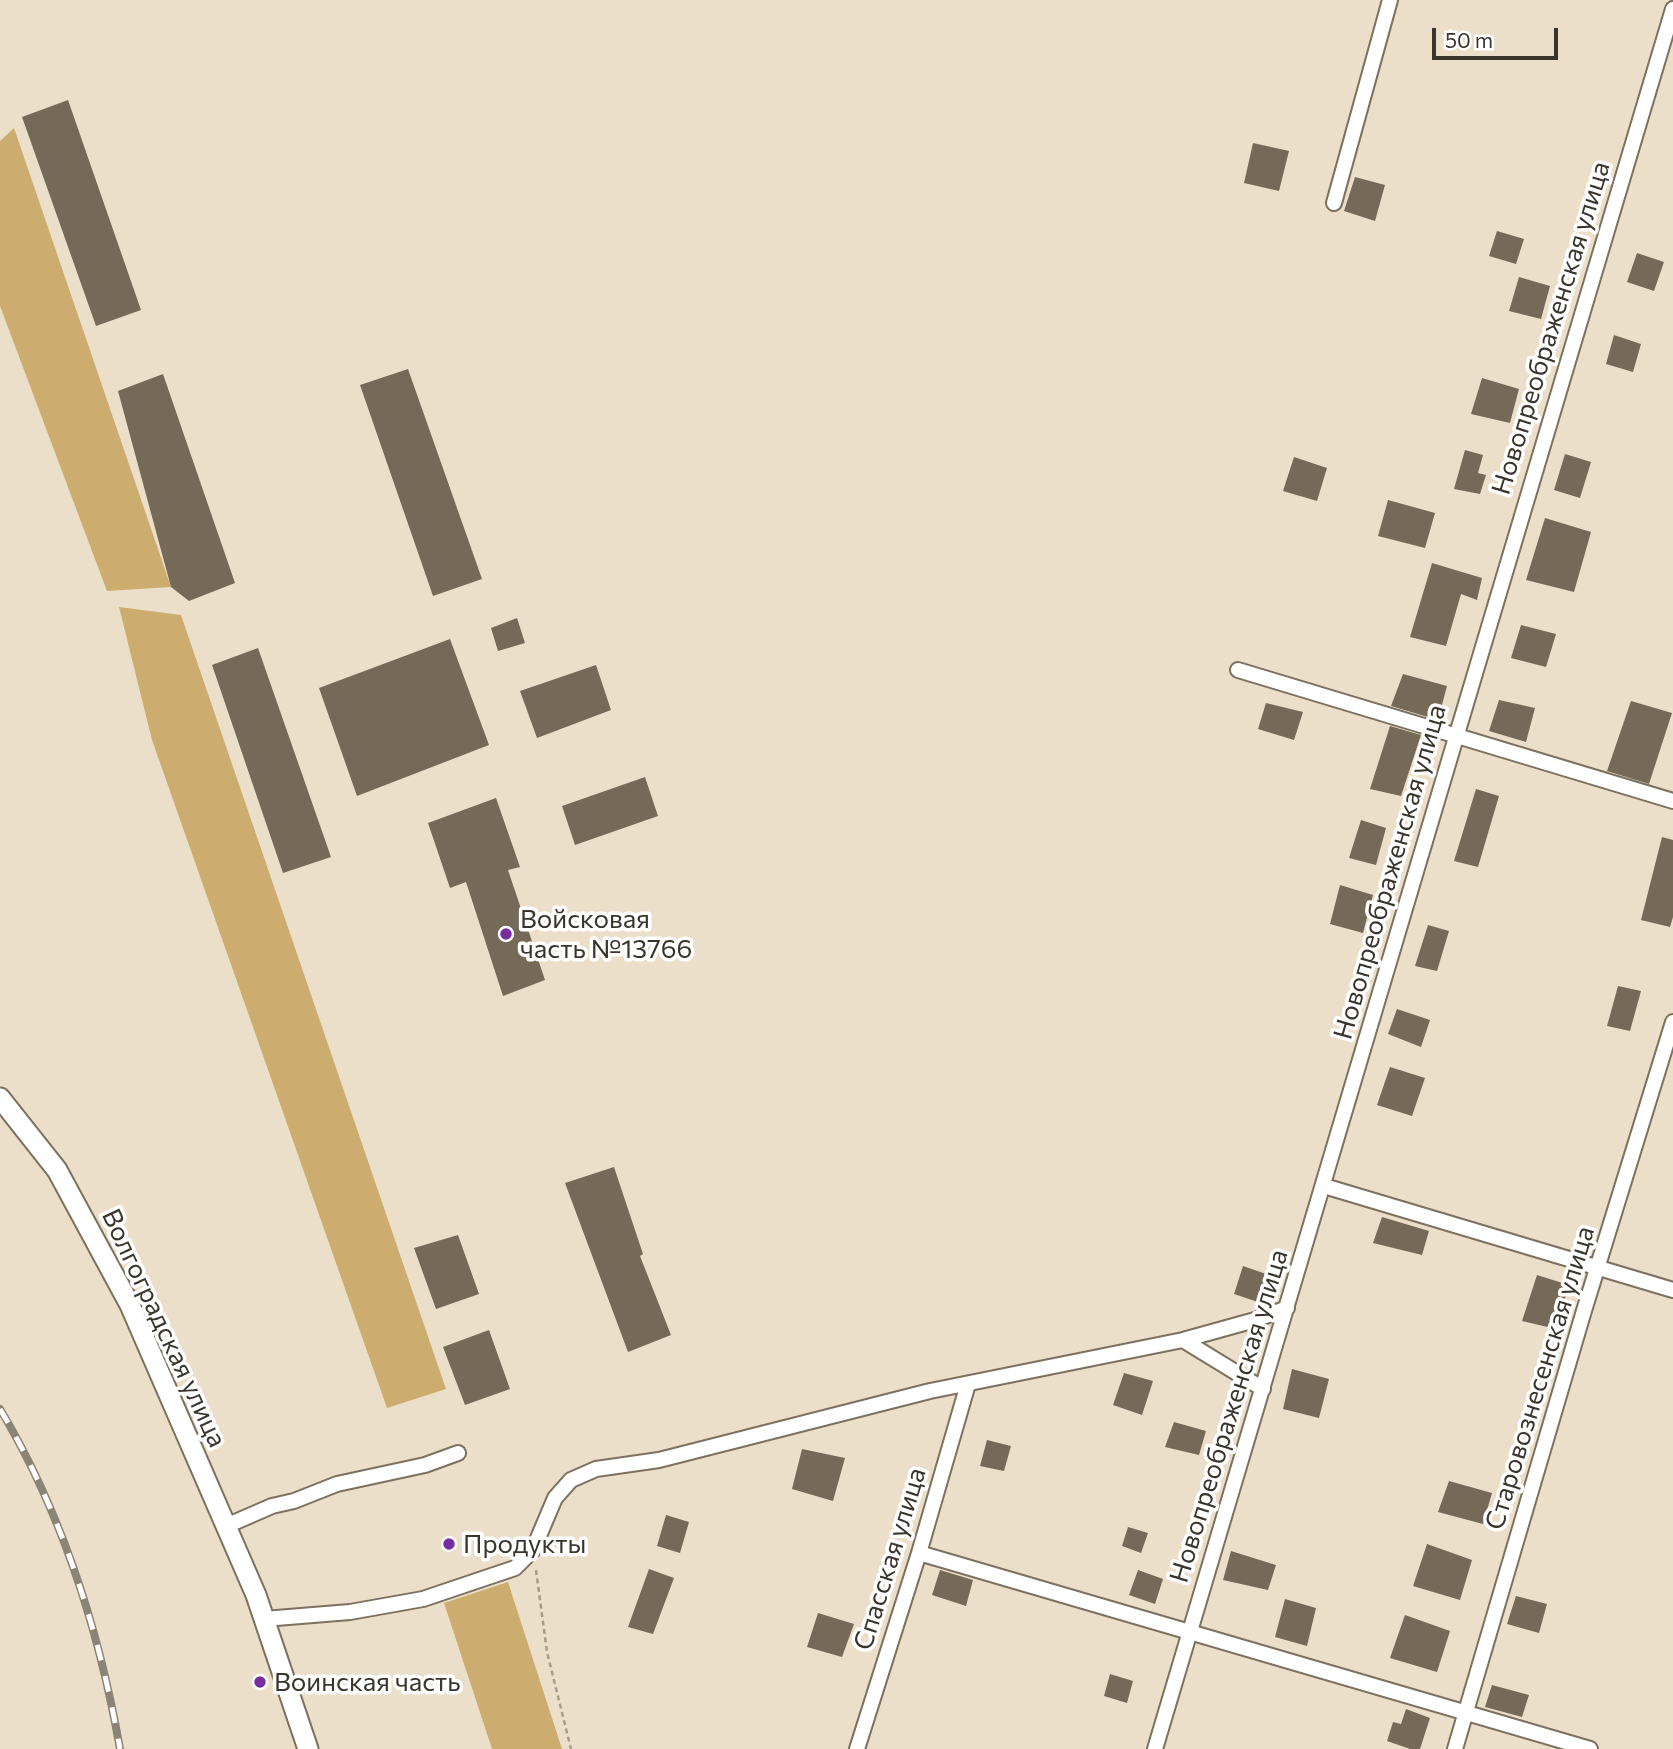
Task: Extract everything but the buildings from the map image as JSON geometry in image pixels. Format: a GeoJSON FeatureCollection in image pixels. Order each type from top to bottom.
{"type":"FeatureCollection","features":[{"type":"Feature","properties":{"kind":"main road","name":"Волгоградская улица"},"geometry":{"type":"LineString","coordinates":[[0,1098],[57,1170],[130,1305],[256,1595],[308,1749]]}},
{"type":"Feature","properties":{"kind":"street"},"geometry":{"type":"LineString","coordinates":[[1334,203],[1390,0]]}},
{"type":"Feature","properties":{"kind":"street","name":"Новопреображенская улица"},"geometry":{"type":"LineString","coordinates":[[1155,1749],[1673,9]]}},
{"type":"Feature","properties":{"kind":"street"},"geometry":{"type":"LineString","coordinates":[[1238,670],[1673,801]]}},
{"type":"Feature","properties":{"kind":"street","name":"Старовознесенская улица"},"geometry":{"type":"LineString","coordinates":[[1455,1749],[1673,1022]]}},
{"type":"Feature","properties":{"kind":"street"},"geometry":{"type":"LineString","coordinates":[[1324,1186],[1673,1290]]}},
{"type":"Feature","properties":{"kind":"street"},"geometry":{"type":"LineString","coordinates":[[264,1619],[350,1612],[424,1599],[515,1568],[533,1550],[555,1498],[571,1480],[596,1469],[659,1460],[968,1384],[1183,1340],[1287,1308]]}},
{"type":"Feature","properties":{"kind":"street"},"geometry":{"type":"LineString","coordinates":[[1183,1340],[1263,1389]]}},
{"type":"Feature","properties":{"kind":"street","name":"Спасская улица"},"geometry":{"type":"LineString","coordinates":[[857,1749],[919,1553],[968,1384]]}},
{"type":"Feature","properties":{"kind":"street"},"geometry":{"type":"LineString","coordinates":[[226,1527],[272,1506],[294,1501],[337,1484],[425,1465],[458,1453]]}},
{"type":"Feature","properties":{"kind":"street"},"geometry":{"type":"LineString","coordinates":[[919,1553],[1590,1749]]}},
{"type":"Feature","properties":{"kind":"path"},"geometry":{"type":"LineString","coordinates":[[533,1550],[547,1652],[571,1749]]}},
{"type":"Feature","properties":{"kind":"shaded area"},"geometry":{"type":"Polygon","coordinates":[[[14,128],[171,587],[107,591],[0,306],[0,141],[14,128]]]}},
{"type":"Feature","properties":{"kind":"shaded area"},"geometry":{"type":"Polygon","coordinates":[[[119,607],[181,615],[446,1389],[387,1408],[152,740],[119,607]]]}},
{"type":"Feature","properties":{"kind":"shaded area"},"geometry":{"type":"Polygon","coordinates":[[[508,1582],[562,1749],[492,1749],[444,1603],[508,1582]]]}},
{"type":"Feature","properties":{"kind":"railway"},"geometry":{"type":"LineString","coordinates":[[0,1409],[42,1489],[75,1573],[101,1660],[120,1749]]}},
{"type":"Feature","properties":{"kind":"place","name":"Войсковая часть №13766"},"geometry":{"type":"Point","coordinates":[506,934]}},
{"type":"Feature","properties":{"kind":"place","name":"Продукты"},"geometry":{"type":"Point","coordinates":[449,1544]}},
{"type":"Feature","properties":{"kind":"place","name":"Воинская часть"},"geometry":{"type":"Point","coordinates":[260,1682]}}]}
